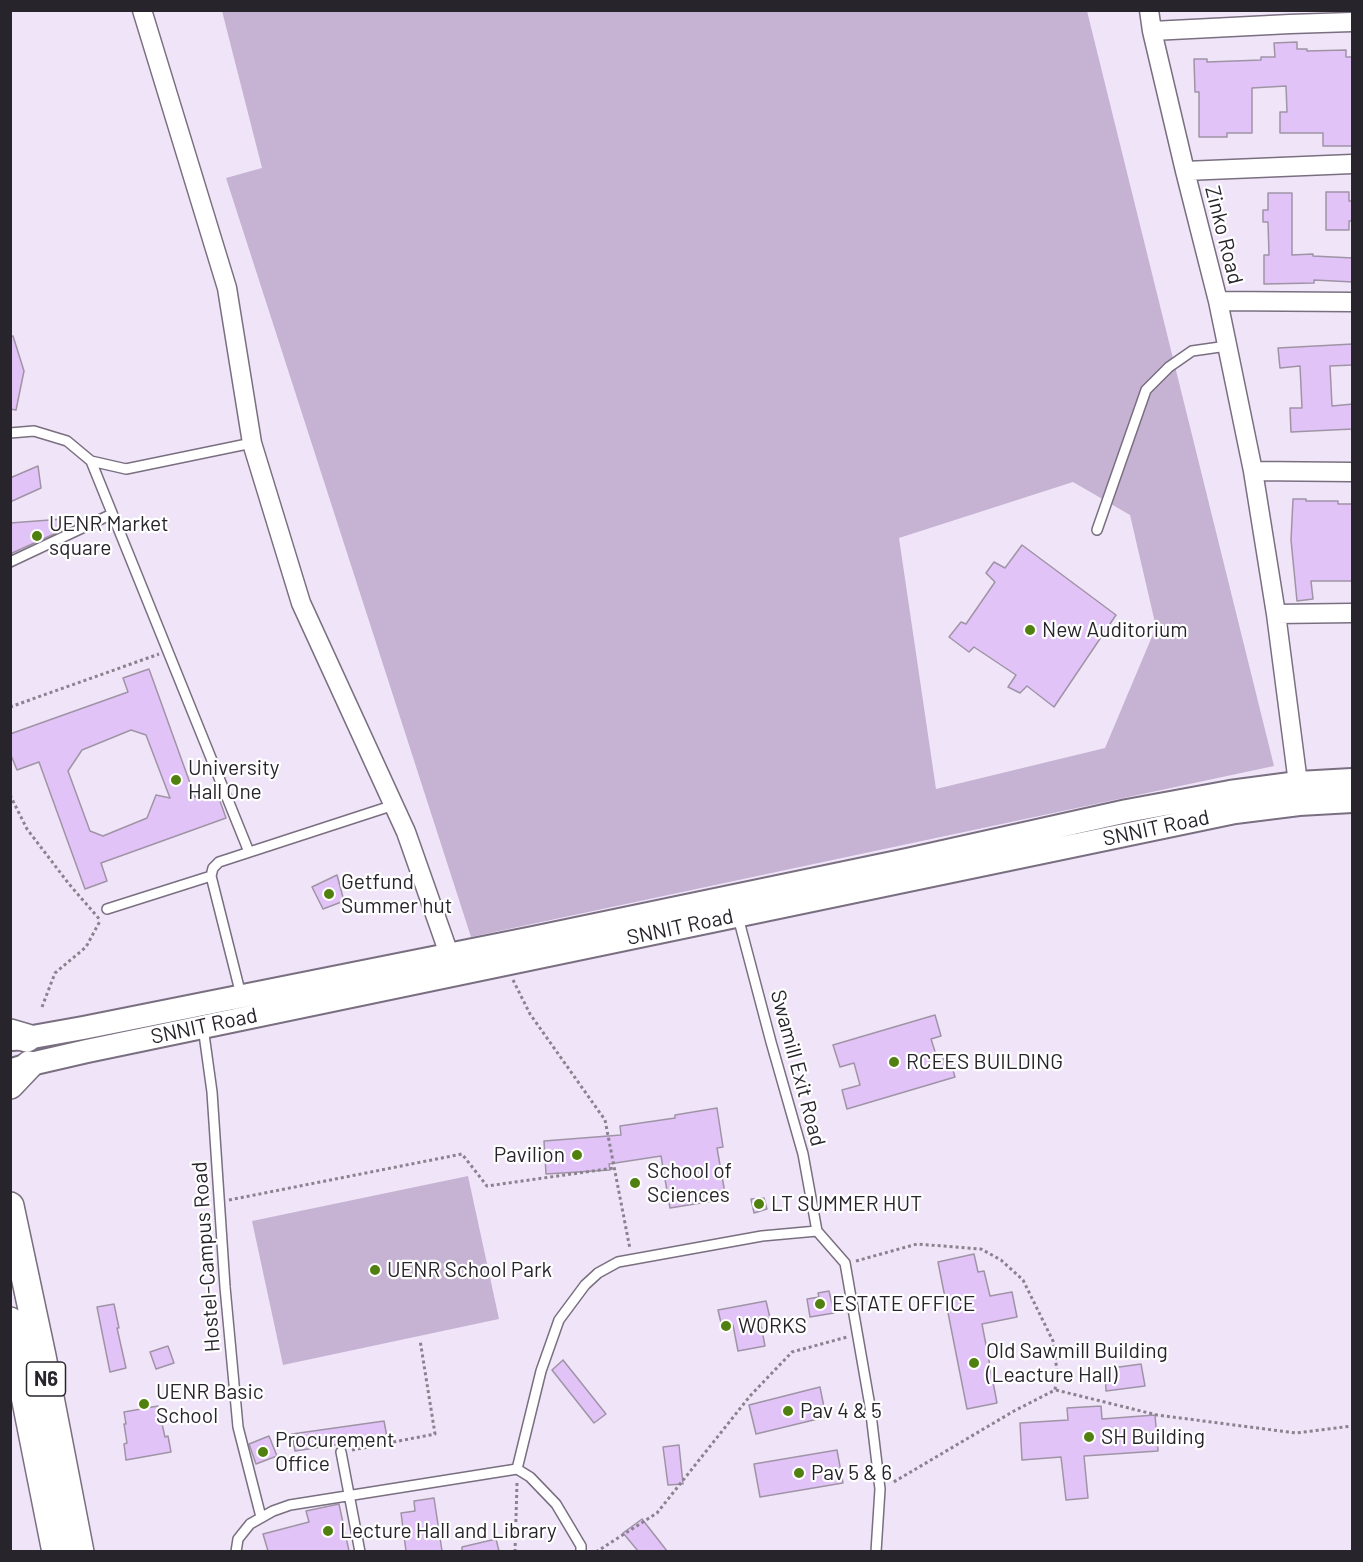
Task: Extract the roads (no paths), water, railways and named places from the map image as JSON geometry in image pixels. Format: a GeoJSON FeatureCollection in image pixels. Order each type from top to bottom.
{"type":"FeatureCollection","features":[{"type":"Feature","properties":{"kind":"main road"},"geometry":{"type":"LineString","coordinates":[[10,1085],[20,1068]]}},
{"type":"Feature","properties":{"kind":"main road","name":"N6"},"geometry":{"type":"LineString","coordinates":[[10,1206],[42,1356],[52,1472]]}},
{"type":"Feature","properties":{"kind":"main road","name":"N6"},"geometry":{"type":"LineString","coordinates":[[10,1321],[58,1501],[80,1551]]}},
{"type":"Feature","properties":{"kind":"main road","name":"N6"},"geometry":{"type":"LineString","coordinates":[[56,1551],[58,1501]]}},
{"type":"Feature","properties":{"kind":"street"},"geometry":{"type":"LineString","coordinates":[[142,10],[227,288],[252,443],[301,603],[406,832],[449,954]]}},
{"type":"Feature","properties":{"kind":"street","name":"Zinko Road"},"geometry":{"type":"LineString","coordinates":[[1149,10],[1185,171],[1218,300],[1253,471],[1276,614],[1298,783]]}},
{"type":"Feature","properties":{"kind":"street"},"geometry":{"type":"LineString","coordinates":[[1152,31],[1353,22]]}},
{"type":"Feature","properties":{"kind":"street"},"geometry":{"type":"LineString","coordinates":[[1185,171],[1353,164]]}},
{"type":"Feature","properties":{"kind":"street"},"geometry":{"type":"LineString","coordinates":[[1218,300],[1353,302]]}},
{"type":"Feature","properties":{"kind":"street"},"geometry":{"type":"LineString","coordinates":[[1253,471],[1353,472]]}},
{"type":"Feature","properties":{"kind":"street"},"geometry":{"type":"LineString","coordinates":[[1276,614],[1353,613]]}},
{"type":"Feature","properties":{"kind":"street","name":"SNNIT Road"},"geometry":{"type":"LineString","coordinates":[[16,1037],[241,997],[449,954],[665,920],[1127,811],[1230,792],[1298,783],[1353,780]]}},
{"type":"Feature","properties":{"kind":"street","name":"SNNIT Road"},"geometry":{"type":"LineString","coordinates":[[693,914],[737,915],[1235,812],[1299,804],[1353,801]]}},
{"type":"Feature","properties":{"kind":"street","name":"SNNIT Road"},"geometry":{"type":"LineString","coordinates":[[20,1068],[87,1051],[505,964],[665,920]]}},
{"type":"Feature","properties":{"kind":"lane"},"geometry":{"type":"LineString","coordinates":[[1097,530],[1146,390],[1169,367],[1192,351],[1227,346]]}},
{"type":"Feature","properties":{"kind":"lane"},"geometry":{"type":"LineString","coordinates":[[10,434],[34,431],[66,441],[91,461],[126,469],[252,443]]}},
{"type":"Feature","properties":{"kind":"lane"},"geometry":{"type":"LineString","coordinates":[[91,461],[249,852]]}},
{"type":"Feature","properties":{"kind":"lane"},"geometry":{"type":"LineString","coordinates":[[10,562],[112,514]]}},
{"type":"Feature","properties":{"kind":"lane"},"geometry":{"type":"LineString","coordinates":[[241,997],[212,876],[213,868],[219,862],[394,805]]}},
{"type":"Feature","properties":{"kind":"lane"},"geometry":{"type":"LineString","coordinates":[[107,909],[212,876]]}},
{"type":"Feature","properties":{"kind":"lane","name":"Swamill Exit Road"},"geometry":{"type":"LineString","coordinates":[[737,915],[803,1154],[818,1231]]}},
{"type":"Feature","properties":{"kind":"lane","name":"Hostel-Campus Road"},"geometry":{"type":"LineString","coordinates":[[203,1027],[212,1092],[225,1287],[238,1427],[261,1517]]}},
{"type":"Feature","properties":{"kind":"lane"},"geometry":{"type":"LineString","coordinates":[[517,1469],[541,1371],[559,1320],[598,1273],[618,1262],[762,1236],[818,1231],[845,1263],[858,1334],[880,1489],[876,1551]]}},
{"type":"Feature","properties":{"kind":"lane"},"geometry":{"type":"LineString","coordinates":[[341,1452],[360,1551]]}},
{"type":"Feature","properties":{"kind":"lane"},"geometry":{"type":"LineString","coordinates":[[236,1551],[238,1539],[249,1524],[290,1505],[517,1469],[530,1477],[556,1504],[581,1546],[581,1551]]}},
{"type":"Feature","properties":{"kind":"place","name":"UENR Market square"},"geometry":{"type":"Point","coordinates":[37,536]}},
{"type":"Feature","properties":{"kind":"place","name":"New Auditorium"},"geometry":{"type":"Point","coordinates":[1030,630]}},
{"type":"Feature","properties":{"kind":"place","name":"University Hall One"},"geometry":{"type":"Point","coordinates":[176,780]}},
{"type":"Feature","properties":{"kind":"place","name":"Getfund Summer hut"},"geometry":{"type":"Point","coordinates":[329,894]}},
{"type":"Feature","properties":{"kind":"place","name":"RCEES BUILDING"},"geometry":{"type":"Point","coordinates":[894,1062]}},
{"type":"Feature","properties":{"kind":"place","name":"Pavilion"},"geometry":{"type":"Point","coordinates":[577,1155]}},
{"type":"Feature","properties":{"kind":"place","name":"School of Sciences"},"geometry":{"type":"Point","coordinates":[635,1183]}},
{"type":"Feature","properties":{"kind":"place","name":"LT SUMMER HUT"},"geometry":{"type":"Point","coordinates":[759,1204]}},
{"type":"Feature","properties":{"kind":"place","name":"UENR School Park"},"geometry":{"type":"Point","coordinates":[375,1270]}},
{"type":"Feature","properties":{"kind":"place","name":"ESTATE OFFICE"},"geometry":{"type":"Point","coordinates":[820,1304]}},
{"type":"Feature","properties":{"kind":"place","name":"WORKS"},"geometry":{"type":"Point","coordinates":[726,1326]}},
{"type":"Feature","properties":{"kind":"place","name":"Old Sawmill Building (Leacture Hall)"},"geometry":{"type":"Point","coordinates":[974,1363]}},
{"type":"Feature","properties":{"kind":"place","name":"UENR Basic School"},"geometry":{"type":"Point","coordinates":[144,1404]}},
{"type":"Feature","properties":{"kind":"place","name":"Pav 4 & 5"},"geometry":{"type":"Point","coordinates":[788,1411]}},
{"type":"Feature","properties":{"kind":"place","name":"SH Building"},"geometry":{"type":"Point","coordinates":[1089,1437]}},
{"type":"Feature","properties":{"kind":"place","name":"Procurement Office"},"geometry":{"type":"Point","coordinates":[263,1452]}},
{"type":"Feature","properties":{"kind":"place","name":"Pav 5 & 6"},"geometry":{"type":"Point","coordinates":[799,1473]}},
{"type":"Feature","properties":{"kind":"place","name":"Lecture Hall and Library"},"geometry":{"type":"Point","coordinates":[328,1531]}}]}
